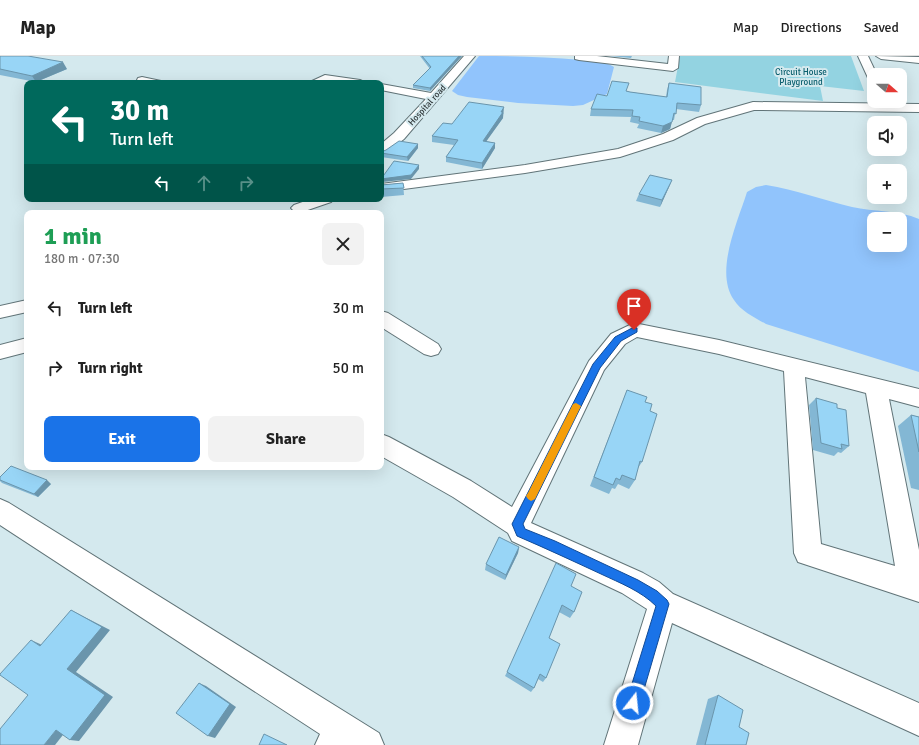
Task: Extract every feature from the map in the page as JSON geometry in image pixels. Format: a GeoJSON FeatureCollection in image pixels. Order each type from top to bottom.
{"type":"FeatureCollection","features":[{"type":"Feature","properties":{"kind":"street","name":"Hospital road"},"geometry":{"type":"LineString","coordinates":[[384,148],[399,136],[470,56]]}},
{"type":"Feature","properties":{"kind":"street"},"geometry":{"type":"LineString","coordinates":[[579,57],[673,68],[674,56]]}},
{"type":"Feature","properties":{"kind":"street"},"geometry":{"type":"LineString","coordinates":[[863,56],[868,68]]}},
{"type":"Feature","properties":{"kind":"street"},"geometry":{"type":"LineString","coordinates":[[881,56],[919,60]]}},
{"type":"Feature","properties":{"kind":"street"},"geometry":{"type":"LineString","coordinates":[[322,80],[326,78],[340,80]]}},
{"type":"Feature","properties":{"kind":"street"},"geometry":{"type":"LineString","coordinates":[[384,88],[434,97]]}},
{"type":"Feature","properties":{"kind":"street"},"geometry":{"type":"LineString","coordinates":[[384,188],[526,169],[620,153],[668,137],[701,121],[753,106],[867,104]]}},
{"type":"Feature","properties":{"kind":"street"},"geometry":{"type":"LineString","coordinates":[[907,107],[919,108]]}},
{"type":"Feature","properties":{"kind":"street"},"geometry":{"type":"LineString","coordinates":[[297,210],[310,202]]}},
{"type":"Feature","properties":{"kind":"street"},"geometry":{"type":"LineString","coordinates":[[298,210],[318,202]]}},
{"type":"Feature","properties":{"kind":"street"},"geometry":{"type":"LineString","coordinates":[[0,312],[24,307]]}},
{"type":"Feature","properties":{"kind":"street"},"geometry":{"type":"LineString","coordinates":[[384,320],[431,350]]}},
{"type":"Feature","properties":{"kind":"street"},"geometry":{"type":"LineString","coordinates":[[517,524],[596,366],[618,339],[634,330],[720,347],[919,398]]}},
{"type":"Feature","properties":{"kind":"street"},"geometry":{"type":"LineString","coordinates":[[0,352],[24,346]]}},
{"type":"Feature","properties":{"kind":"street"},"geometry":{"type":"LineString","coordinates":[[794,366],[808,553],[916,587],[876,387]]}},
{"type":"Feature","properties":{"kind":"street"},"geometry":{"type":"LineString","coordinates":[[384,446],[462,489],[517,524],[521,532],[551,544],[633,584],[653,595],[663,604],[919,720]]}},
{"type":"Feature","properties":{"kind":"street"},"geometry":{"type":"LineString","coordinates":[[0,511],[348,740]]}},
{"type":"Feature","properties":{"kind":"street"},"geometry":{"type":"LineString","coordinates":[[621,745],[663,604]]}},
{"type":"Feature","properties":{"kind":"green space","name":"Circuit House Playground"},"geometry":{"type":"Polygon","coordinates":[[[680,56],[851,56],[864,91],[820,86],[823,101],[675,82],[680,56]]]}},
{"type":"Feature","properties":{"kind":"shaded area"},"geometry":{"type":"Polygon","coordinates":[[[479,56],[556,58],[603,62],[614,67],[607,94],[583,105],[573,106],[518,103],[458,95],[452,91],[479,56]]]}},
{"type":"Feature","properties":{"kind":"shaded area"},"geometry":{"type":"Polygon","coordinates":[[[766,185],[799,192],[860,209],[886,212],[867,212],[867,252],[907,252],[907,215],[919,219],[919,372],[766,324],[740,308],[728,289],[726,275],[730,246],[747,192],[756,187],[766,185]]]}},
{"type":"Feature","properties":{"kind":"building"},"geometry":{"type":"Polygon","coordinates":[[[0,56],[28,56],[63,62],[32,76],[0,69],[0,56]]]}},
{"type":"Feature","properties":{"kind":"building"},"geometry":{"type":"Polygon","coordinates":[[[422,56],[459,56],[430,88],[413,85],[431,67],[422,56]]]}},
{"type":"Feature","properties":{"kind":"building"},"geometry":{"type":"Polygon","coordinates":[[[612,81],[629,83],[626,91],[667,97],[669,83],[701,87],[701,105],[677,103],[676,114],[674,113],[672,122],[663,126],[639,121],[640,117],[632,116],[633,110],[591,109],[597,94],[607,96],[612,81]]]}},
{"type":"Feature","properties":{"kind":"building"},"geometry":{"type":"Polygon","coordinates":[[[469,102],[504,107],[501,112],[503,112],[483,141],[495,143],[482,163],[446,157],[458,140],[432,136],[443,123],[452,124],[469,102]]]}},
{"type":"Feature","properties":{"kind":"building"},"geometry":{"type":"Polygon","coordinates":[[[399,141],[418,144],[407,157],[384,153],[384,151],[399,141]]]}},
{"type":"Feature","properties":{"kind":"building"},"geometry":{"type":"Polygon","coordinates":[[[394,161],[419,165],[411,175],[384,179],[384,175],[394,161]]]}},
{"type":"Feature","properties":{"kind":"building"},"geometry":{"type":"Polygon","coordinates":[[[650,175],[672,180],[662,200],[639,194],[650,175]]]}},
{"type":"Feature","properties":{"kind":"building"},"geometry":{"type":"Polygon","coordinates":[[[403,183],[404,188],[384,189],[384,185],[403,183]]]}},
{"type":"Feature","properties":{"kind":"building"},"geometry":{"type":"Polygon","coordinates":[[[627,390],[647,397],[645,402],[652,404],[650,411],[657,414],[642,462],[640,461],[635,480],[622,475],[620,480],[616,478],[613,485],[594,477],[627,390]]]}},
{"type":"Feature","properties":{"kind":"building"},"geometry":{"type":"Polygon","coordinates":[[[816,398],[837,404],[837,408],[846,410],[849,446],[841,444],[842,449],[821,443],[816,398]]]}},
{"type":"Feature","properties":{"kind":"building"},"geometry":{"type":"Polygon","coordinates":[[[911,415],[919,417],[919,452],[911,415]]]}},
{"type":"Feature","properties":{"kind":"building"},"geometry":{"type":"Polygon","coordinates":[[[11,466],[47,480],[34,494],[0,480],[0,477],[11,466]]]}},
{"type":"Feature","properties":{"kind":"building"},"geometry":{"type":"Polygon","coordinates":[[[499,537],[519,547],[506,575],[486,564],[499,537]]]}},
{"type":"Feature","properties":{"kind":"building"},"geometry":{"type":"Polygon","coordinates":[[[556,563],[576,574],[571,586],[582,592],[574,612],[562,605],[549,638],[560,644],[546,678],[540,674],[534,688],[507,672],[556,563]]]}},
{"type":"Feature","properties":{"kind":"building"},"geometry":{"type":"Polygon","coordinates":[[[71,610],[102,627],[67,669],[105,695],[70,740],[56,730],[44,745],[0,745],[0,729],[28,695],[0,674],[31,640],[40,646],[71,610]]]}},
{"type":"Feature","properties":{"kind":"building"},"geometry":{"type":"Polygon","coordinates":[[[199,683],[230,704],[208,736],[176,713],[199,683]]]}},
{"type":"Feature","properties":{"kind":"building"},"geometry":{"type":"Polygon","coordinates":[[[718,695],[743,710],[739,727],[749,733],[746,745],[705,745],[718,695]]]}},
{"type":"Feature","properties":{"kind":"building"},"geometry":{"type":"Polygon","coordinates":[[[264,734],[287,745],[259,745],[264,734]]]}},
{"type":"Feature","properties":{"kind":"slow traffic"},"geometry":{"type":"LineString","coordinates":[[531,496],[576,406]]}},
{"type":"Feature","properties":{"kind":"route"},"geometry":{"type":"LineString","coordinates":[[633,703],[663,604],[653,595],[633,584],[551,544],[521,532],[517,524],[596,366],[618,339],[634,330]]}}]}
